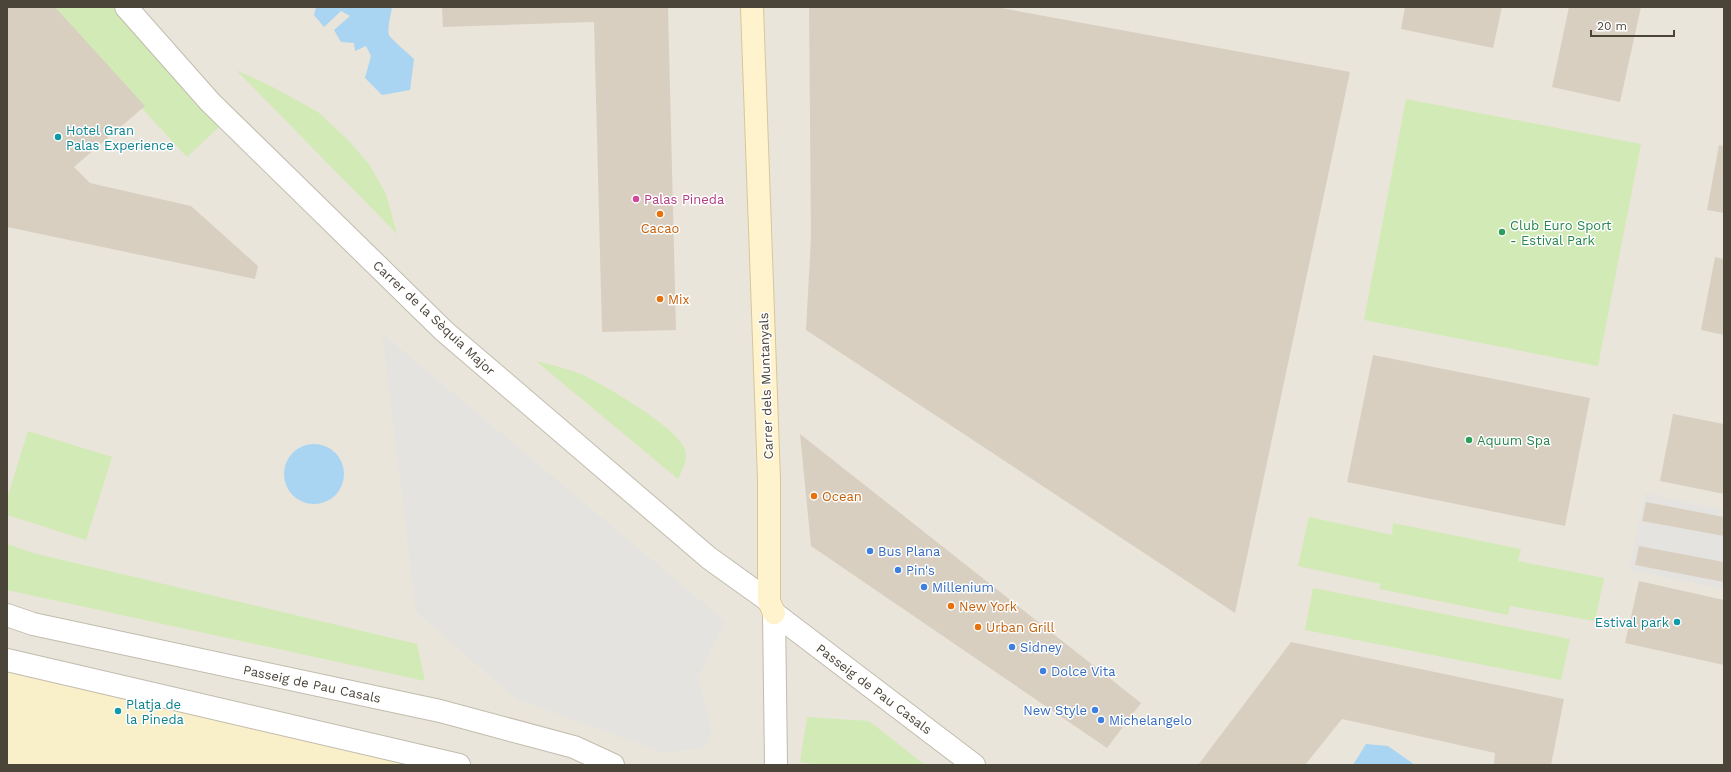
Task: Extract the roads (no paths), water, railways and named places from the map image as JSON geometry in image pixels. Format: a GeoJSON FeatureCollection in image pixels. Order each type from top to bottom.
{"type":"FeatureCollection","features":[{"type":"Feature","properties":{"kind":"street","name":"Carrer de la Sèquia Major"},"geometry":{"type":"LineString","coordinates":[[126,7],[210,102],[444,331],[709,558],[771,607]]}},
{"type":"Feature","properties":{"kind":"street","name":"Carrer dels Muntanyals"},"geometry":{"type":"LineString","coordinates":[[752,7],[769,479],[776,765]]}},
{"type":"Feature","properties":{"kind":"street","name":"Passeig de Pau Casals"},"geometry":{"type":"LineString","coordinates":[[771,607],[974,765]]}},
{"type":"Feature","properties":{"kind":"street","name":"Passeig de Pau Casals"},"geometry":{"type":"LineString","coordinates":[[7,615],[33,624],[440,711],[574,747],[613,765]]}},
{"type":"Feature","properties":{"kind":"street"},"geometry":{"type":"LineString","coordinates":[[7,660],[459,765]]}},
{"type":"Feature","properties":{"kind":"water"},"geometry":{"type":"Polygon","coordinates":[[[316,7],[392,7],[389,35],[414,59],[410,90],[382,95],[365,78],[371,56],[366,46],[355,51],[354,43],[341,42],[334,30],[350,16],[341,11],[324,27],[314,15],[316,7]]]}},
{"type":"Feature","properties":{"kind":"water"},"geometry":{"type":"Polygon","coordinates":[[[308,444],[320,444],[331,449],[339,457],[344,468],[342,486],[331,499],[320,504],[308,504],[297,499],[289,491],[284,480],[284,468],[289,457],[297,449],[308,444]]]}},
{"type":"Feature","properties":{"kind":"water"},"geometry":{"type":"Polygon","coordinates":[[[1366,744],[1388,746],[1415,765],[1353,765],[1366,744]]]}},
{"type":"Feature","properties":{"kind":"place","name":"Hotel Gran Palas Experience"},"geometry":{"type":"Point","coordinates":[58,137]}},
{"type":"Feature","properties":{"kind":"place","name":"Palas Pineda"},"geometry":{"type":"Point","coordinates":[636,199]}},
{"type":"Feature","properties":{"kind":"place","name":"Cacao"},"geometry":{"type":"Point","coordinates":[660,214]}},
{"type":"Feature","properties":{"kind":"place","name":"Club Euro Sport - Estival Park"},"geometry":{"type":"Point","coordinates":[1502,232]}},
{"type":"Feature","properties":{"kind":"place","name":"Mix"},"geometry":{"type":"Point","coordinates":[660,299]}},
{"type":"Feature","properties":{"kind":"place","name":"Aquum Spa"},"geometry":{"type":"Point","coordinates":[1469,440]}},
{"type":"Feature","properties":{"kind":"place","name":"Ocean"},"geometry":{"type":"Point","coordinates":[814,496]}},
{"type":"Feature","properties":{"kind":"place","name":"Bus Plana"},"geometry":{"type":"Point","coordinates":[870,551]}},
{"type":"Feature","properties":{"kind":"place","name":"Pin's"},"geometry":{"type":"Point","coordinates":[898,570]}},
{"type":"Feature","properties":{"kind":"place","name":"Millenium"},"geometry":{"type":"Point","coordinates":[924,587]}},
{"type":"Feature","properties":{"kind":"place","name":"New York"},"geometry":{"type":"Point","coordinates":[951,606]}},
{"type":"Feature","properties":{"kind":"place","name":"Estival park"},"geometry":{"type":"Point","coordinates":[1677,622]}},
{"type":"Feature","properties":{"kind":"place","name":"Urban Grill"},"geometry":{"type":"Point","coordinates":[978,627]}},
{"type":"Feature","properties":{"kind":"place","name":"Sidney"},"geometry":{"type":"Point","coordinates":[1012,647]}},
{"type":"Feature","properties":{"kind":"place","name":"Dolce Vita"},"geometry":{"type":"Point","coordinates":[1043,671]}},
{"type":"Feature","properties":{"kind":"place","name":"New Style"},"geometry":{"type":"Point","coordinates":[1095,710]}},
{"type":"Feature","properties":{"kind":"place","name":"Platja de la Pineda"},"geometry":{"type":"Point","coordinates":[118,711]}},
{"type":"Feature","properties":{"kind":"place","name":"Michelangelo"},"geometry":{"type":"Point","coordinates":[1101,720]}}]}
